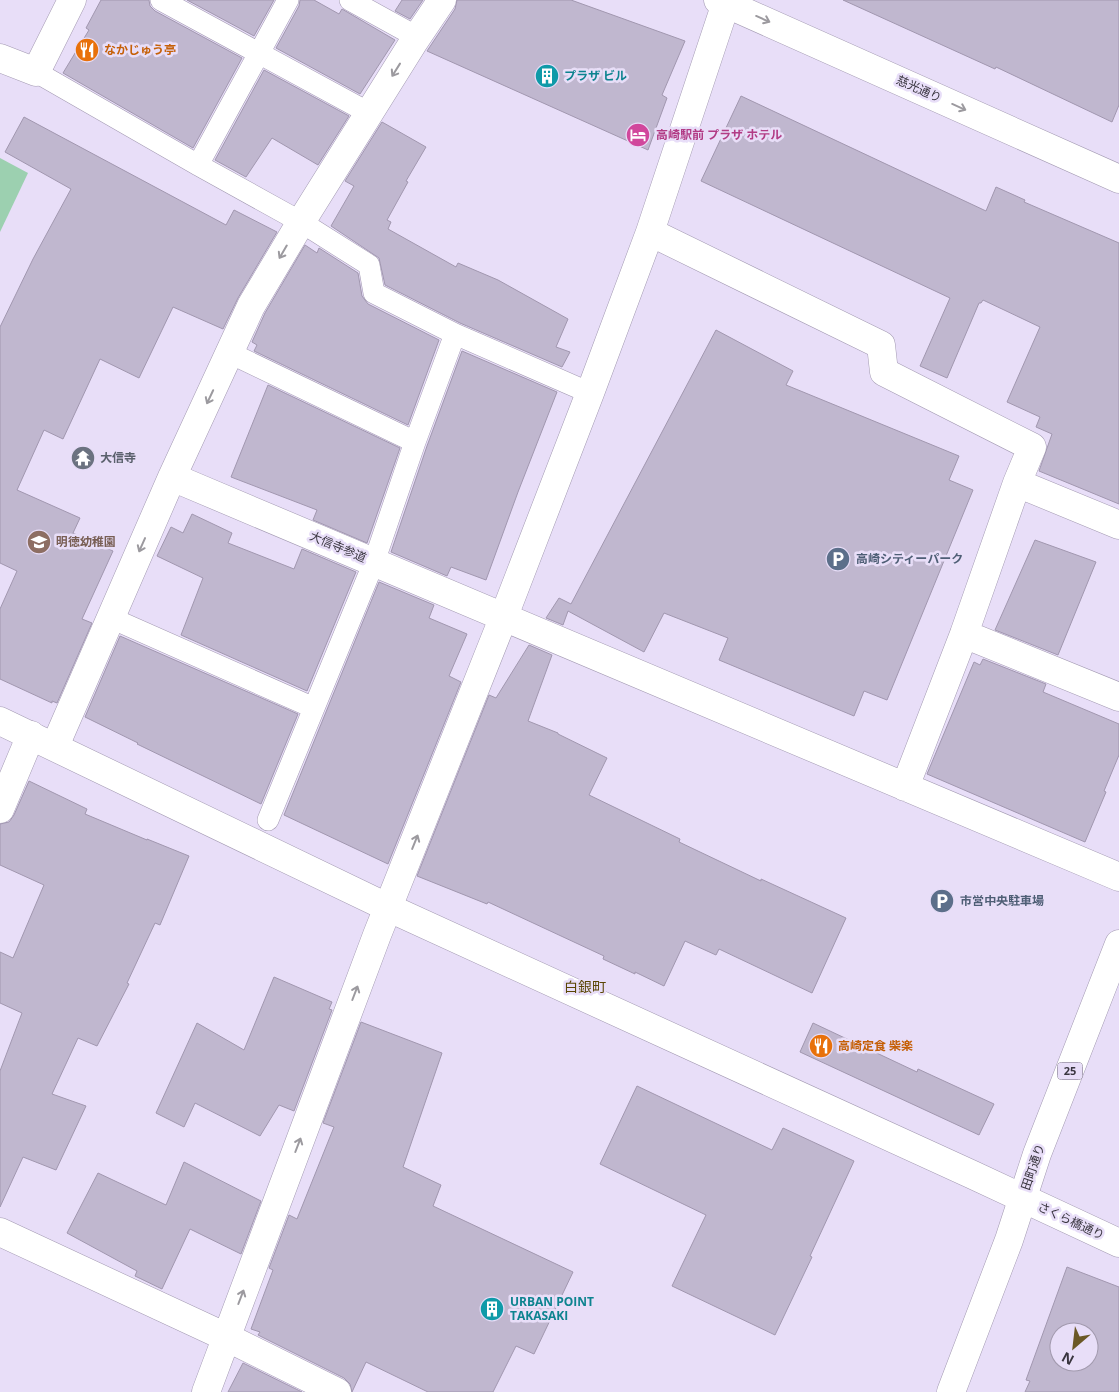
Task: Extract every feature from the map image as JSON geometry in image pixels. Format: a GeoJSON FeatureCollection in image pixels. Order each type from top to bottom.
{"type":"FeatureCollection","features":[{"type":"Feature","properties":{"kind":"street"},"geometry":{"type":"LineString","coordinates":[[0,58],[36,72],[72,0]]}},
{"type":"Feature","properties":{"kind":"street"},"geometry":{"type":"LineString","coordinates":[[56,746],[172,477],[251,306],[369,113],[442,0]]}},
{"type":"Feature","properties":{"kind":"street"},"geometry":{"type":"LineString","coordinates":[[206,1392],[377,935],[504,616],[650,232],[724,1]]}},
{"type":"Feature","properties":{"kind":"street","name":"慈光通り"},"geometry":{"type":"LineString","coordinates":[[724,1],[1119,179]]}},
{"type":"Feature","properties":{"kind":"street"},"geometry":{"type":"LineString","coordinates":[[650,232],[881,345],[884,372],[1032,448],[1017,484],[964,634],[905,787]]}},
{"type":"Feature","properties":{"kind":"street","name":"大信寺参道"},"geometry":{"type":"LineString","coordinates":[[172,477],[1119,877]]}},
{"type":"Feature","properties":{"kind":"street"},"geometry":{"type":"LineString","coordinates":[[1017,484],[1119,525]]}},
{"type":"Feature","properties":{"kind":"street"},"geometry":{"type":"LineString","coordinates":[[964,634],[1119,697]]}},
{"type":"Feature","properties":{"kind":"street","name":"さくら橋通り"},"geometry":{"type":"LineString","coordinates":[[0,721],[56,746],[389,908],[1119,1243]]}},
{"type":"Feature","properties":{"kind":"street"},"geometry":{"type":"LineString","coordinates":[[0,809],[31,735]]}},
{"type":"Feature","properties":{"kind":"street","name":"田町通り"},"geometry":{"type":"LineString","coordinates":[[951,1392],[1009,1240],[1037,1154],[1119,944]]}},
{"type":"Feature","properties":{"kind":"street"},"geometry":{"type":"LineString","coordinates":[[0,1232],[226,1337],[337,1392]]}},
{"type":"Feature","properties":{"kind":"lane"},"geometry":{"type":"LineString","coordinates":[[161,0],[369,113]]}},
{"type":"Feature","properties":{"kind":"lane"},"geometry":{"type":"LineString","coordinates":[[198,165],[288,0]]}},
{"type":"Feature","properties":{"kind":"lane"},"geometry":{"type":"LineString","coordinates":[[350,0],[417,37]]}},
{"type":"Feature","properties":{"kind":"lane"},"geometry":{"type":"LineString","coordinates":[[36,72],[301,222],[369,265],[374,293],[455,334],[590,393]]}},
{"type":"Feature","properties":{"kind":"lane"},"geometry":{"type":"LineString","coordinates":[[268,820],[374,562],[415,442],[455,334]]}},
{"type":"Feature","properties":{"kind":"lane"},"geometry":{"type":"LineString","coordinates":[[230,353],[415,442]]}},
{"type":"Feature","properties":{"kind":"lane"},"geometry":{"type":"LineString","coordinates":[[111,618],[314,708]]}},
{"type":"Feature","properties":{"kind":"green space"},"geometry":{"type":"Polygon","coordinates":[[[0,158],[28,173],[0,232],[0,158]]]}},
{"type":"Feature","properties":{"kind":"building"},"geometry":{"type":"Polygon","coordinates":[[[101,0],[149,0],[150,6],[155,11],[242,58],[193,148],[63,73],[89,30],[86,28],[101,0]]]}},
{"type":"Feature","properties":{"kind":"building"},"geometry":{"type":"Polygon","coordinates":[[[187,0],[274,0],[254,36],[187,0]]]}},
{"type":"Feature","properties":{"kind":"building"},"geometry":{"type":"Polygon","coordinates":[[[300,0],[314,0],[339,14],[342,9],[395,40],[360,94],[276,48],[299,6],[300,0]]]}},
{"type":"Feature","properties":{"kind":"building"},"geometry":{"type":"Polygon","coordinates":[[[402,0],[423,0],[410,19],[395,11],[402,0]]]}},
{"type":"Feature","properties":{"kind":"building"},"geometry":{"type":"Polygon","coordinates":[[[457,0],[571,0],[685,41],[662,95],[667,98],[648,150],[427,51],[455,9],[457,0]]]}},
{"type":"Feature","properties":{"kind":"building"},"geometry":{"type":"Polygon","coordinates":[[[843,0],[1119,0],[1119,105],[1112,122],[996,67],[995,69],[843,0]]]}},
{"type":"Feature","properties":{"kind":"building"},"geometry":{"type":"Polygon","coordinates":[[[264,70],[349,116],[318,165],[272,138],[246,177],[215,160],[264,70]]]}},
{"type":"Feature","properties":{"kind":"building"},"geometry":{"type":"Polygon","coordinates":[[[741,96],[986,211],[996,187],[1025,200],[1024,202],[1119,243],[1119,504],[1039,471],[1052,434],[1036,427],[1040,417],[1007,402],[1040,327],[983,300],[979,303],[947,378],[920,366],[950,298],[701,181],[741,96]]]}},
{"type":"Feature","properties":{"kind":"building"},"geometry":{"type":"Polygon","coordinates":[[[24,117],[226,225],[234,210],[277,232],[238,298],[223,329],[173,307],[139,378],[100,359],[63,439],[44,430],[17,490],[80,518],[73,533],[113,551],[82,619],[92,623],[57,703],[52,701],[52,703],[0,679],[0,609],[17,571],[0,563],[0,327],[33,259],[71,189],[5,152],[24,117]]]}},
{"type":"Feature","properties":{"kind":"building"},"geometry":{"type":"Polygon","coordinates":[[[382,122],[426,147],[406,181],[408,182],[387,220],[391,222],[388,229],[456,267],[458,263],[498,280],[568,319],[556,347],[570,352],[562,367],[460,323],[385,285],[379,258],[331,226],[354,186],[345,181],[382,122]]]}},
{"type":"Feature","properties":{"kind":"building"},"geometry":{"type":"Polygon","coordinates":[[[305,245],[317,253],[319,248],[358,273],[362,296],[368,304],[439,340],[408,425],[254,351],[257,345],[252,342],[265,313],[305,245]]]}},
{"type":"Feature","properties":{"kind":"building","name":"高崎シティーパーク"},"geometry":{"type":"Polygon","coordinates":[[[716,330],[793,371],[786,385],[959,456],[949,480],[973,490],[887,700],[864,691],[854,716],[719,660],[728,638],[664,613],[644,652],[568,611],[563,625],[546,618],[559,598],[571,604],[716,330]]]}},
{"type":"Feature","properties":{"kind":"building"},"geometry":{"type":"Polygon","coordinates":[[[462,351],[557,392],[486,580],[451,567],[447,576],[391,552],[462,351]]]}},
{"type":"Feature","properties":{"kind":"building"},"geometry":{"type":"Polygon","coordinates":[[[268,385],[400,448],[367,543],[313,520],[317,510],[231,477],[268,385]]]}},
{"type":"Feature","properties":{"kind":"building"},"geometry":{"type":"Polygon","coordinates":[[[192,514],[232,533],[228,543],[294,569],[302,549],[356,572],[307,691],[181,635],[203,578],[157,556],[171,527],[183,533],[192,514]]]}},
{"type":"Feature","properties":{"kind":"building"},"geometry":{"type":"Polygon","coordinates":[[[1035,540],[1096,562],[1058,655],[995,630],[1035,540]]]}},
{"type":"Feature","properties":{"kind":"building"},"geometry":{"type":"Polygon","coordinates":[[[379,582],[434,605],[429,618],[467,634],[449,676],[461,682],[388,864],[284,815],[379,582]]]}},
{"type":"Feature","properties":{"kind":"building"},"geometry":{"type":"Polygon","coordinates":[[[120,636],[298,714],[261,804],[85,717],[120,636]]]}},
{"type":"Feature","properties":{"kind":"building"},"geometry":{"type":"Polygon","coordinates":[[[529,645],[552,655],[528,721],[558,733],[607,758],[589,795],[680,839],[679,842],[761,881],[761,879],[846,918],[812,993],[719,949],[716,955],[685,941],[664,986],[603,959],[604,956],[488,902],[487,904],[417,876],[489,695],[496,698],[529,645]]]}},
{"type":"Feature","properties":{"kind":"building"},"geometry":{"type":"Polygon","coordinates":[[[983,659],[1046,684],[1043,692],[1119,724],[1119,755],[1085,842],[927,774],[974,662],[980,665],[983,659]]]}},
{"type":"Feature","properties":{"kind":"building"},"geometry":{"type":"Polygon","coordinates":[[[29,781],[87,809],[85,814],[189,856],[160,925],[155,923],[127,983],[129,984],[97,1046],[78,1038],[52,1094],[86,1106],[56,1170],[23,1157],[0,1207],[0,1071],[22,1013],[0,1003],[0,952],[13,958],[44,885],[0,865],[0,824],[9,822],[14,815],[29,781]]]}},
{"type":"Feature","properties":{"kind":"building"},"geometry":{"type":"Polygon","coordinates":[[[274,977],[332,1002],[329,1009],[332,1010],[294,1111],[279,1105],[260,1136],[195,1103],[184,1127],[156,1113],[197,1023],[244,1050],[274,977]]]}},
{"type":"Feature","properties":{"kind":"building"},"geometry":{"type":"Polygon","coordinates":[[[361,1022],[442,1053],[403,1167],[441,1185],[433,1206],[573,1272],[534,1354],[516,1346],[493,1392],[428,1392],[366,1362],[352,1392],[350,1384],[344,1378],[258,1335],[260,1332],[251,1329],[273,1270],[269,1268],[289,1215],[297,1219],[334,1127],[323,1123],[361,1022]]]}},
{"type":"Feature","properties":{"kind":"building"},"geometry":{"type":"Polygon","coordinates":[[[813,1023],[917,1072],[918,1069],[994,1104],[979,1135],[800,1052],[813,1023]]]}},
{"type":"Feature","properties":{"kind":"building"},"geometry":{"type":"Polygon","coordinates":[[[637,1086],[772,1150],[783,1128],[854,1161],[775,1335],[672,1286],[706,1215],[600,1164],[637,1086]]]}},
{"type":"Feature","properties":{"kind":"building"},"geometry":{"type":"Polygon","coordinates":[[[184,1162],[261,1201],[241,1254],[190,1229],[162,1289],[135,1276],[137,1271],[67,1233],[98,1173],[166,1205],[184,1162]]]}},
{"type":"Feature","properties":{"kind":"building"},"geometry":{"type":"Polygon","coordinates":[[[1067,1267],[1119,1287],[1119,1392],[1025,1392],[1030,1381],[1026,1380],[1067,1267]]]}},
{"type":"Feature","properties":{"kind":"building"},"geometry":{"type":"Polygon","coordinates":[[[243,1363],[302,1392],[228,1392],[243,1363]]]}},
{"type":"Feature","properties":{"kind":"place","name":"なかじゅう亭"},"geometry":{"type":"Point","coordinates":[87,50]}},
{"type":"Feature","properties":{"kind":"place","name":"プラザ ビル"},"geometry":{"type":"Point","coordinates":[547,76]}},
{"type":"Feature","properties":{"kind":"place","name":"高崎駅前 プラザ ホテル"},"geometry":{"type":"Point","coordinates":[638,135]}},
{"type":"Feature","properties":{"kind":"place","name":"大信寺"},"geometry":{"type":"Point","coordinates":[83,458]}},
{"type":"Feature","properties":{"kind":"place","name":"明徳幼稚園"},"geometry":{"type":"Point","coordinates":[39,542]}},
{"type":"Feature","properties":{"kind":"place","name":"高崎シティーパーク"},"geometry":{"type":"Point","coordinates":[838,559]}},
{"type":"Feature","properties":{"kind":"place","name":"市営中央駐車場"},"geometry":{"type":"Point","coordinates":[942,901]}},
{"type":"Feature","properties":{"kind":"place","name":"高崎定食 柴楽"},"geometry":{"type":"Point","coordinates":[821,1046]}},
{"type":"Feature","properties":{"kind":"place","name":"URBAN POINT TAKASAKI"},"geometry":{"type":"Point","coordinates":[492,1309]}},
{"type":"Feature","properties":{"kind":"district","name":"白銀町"},"geometry":{"type":"Point","coordinates":[585,987]}}]}
